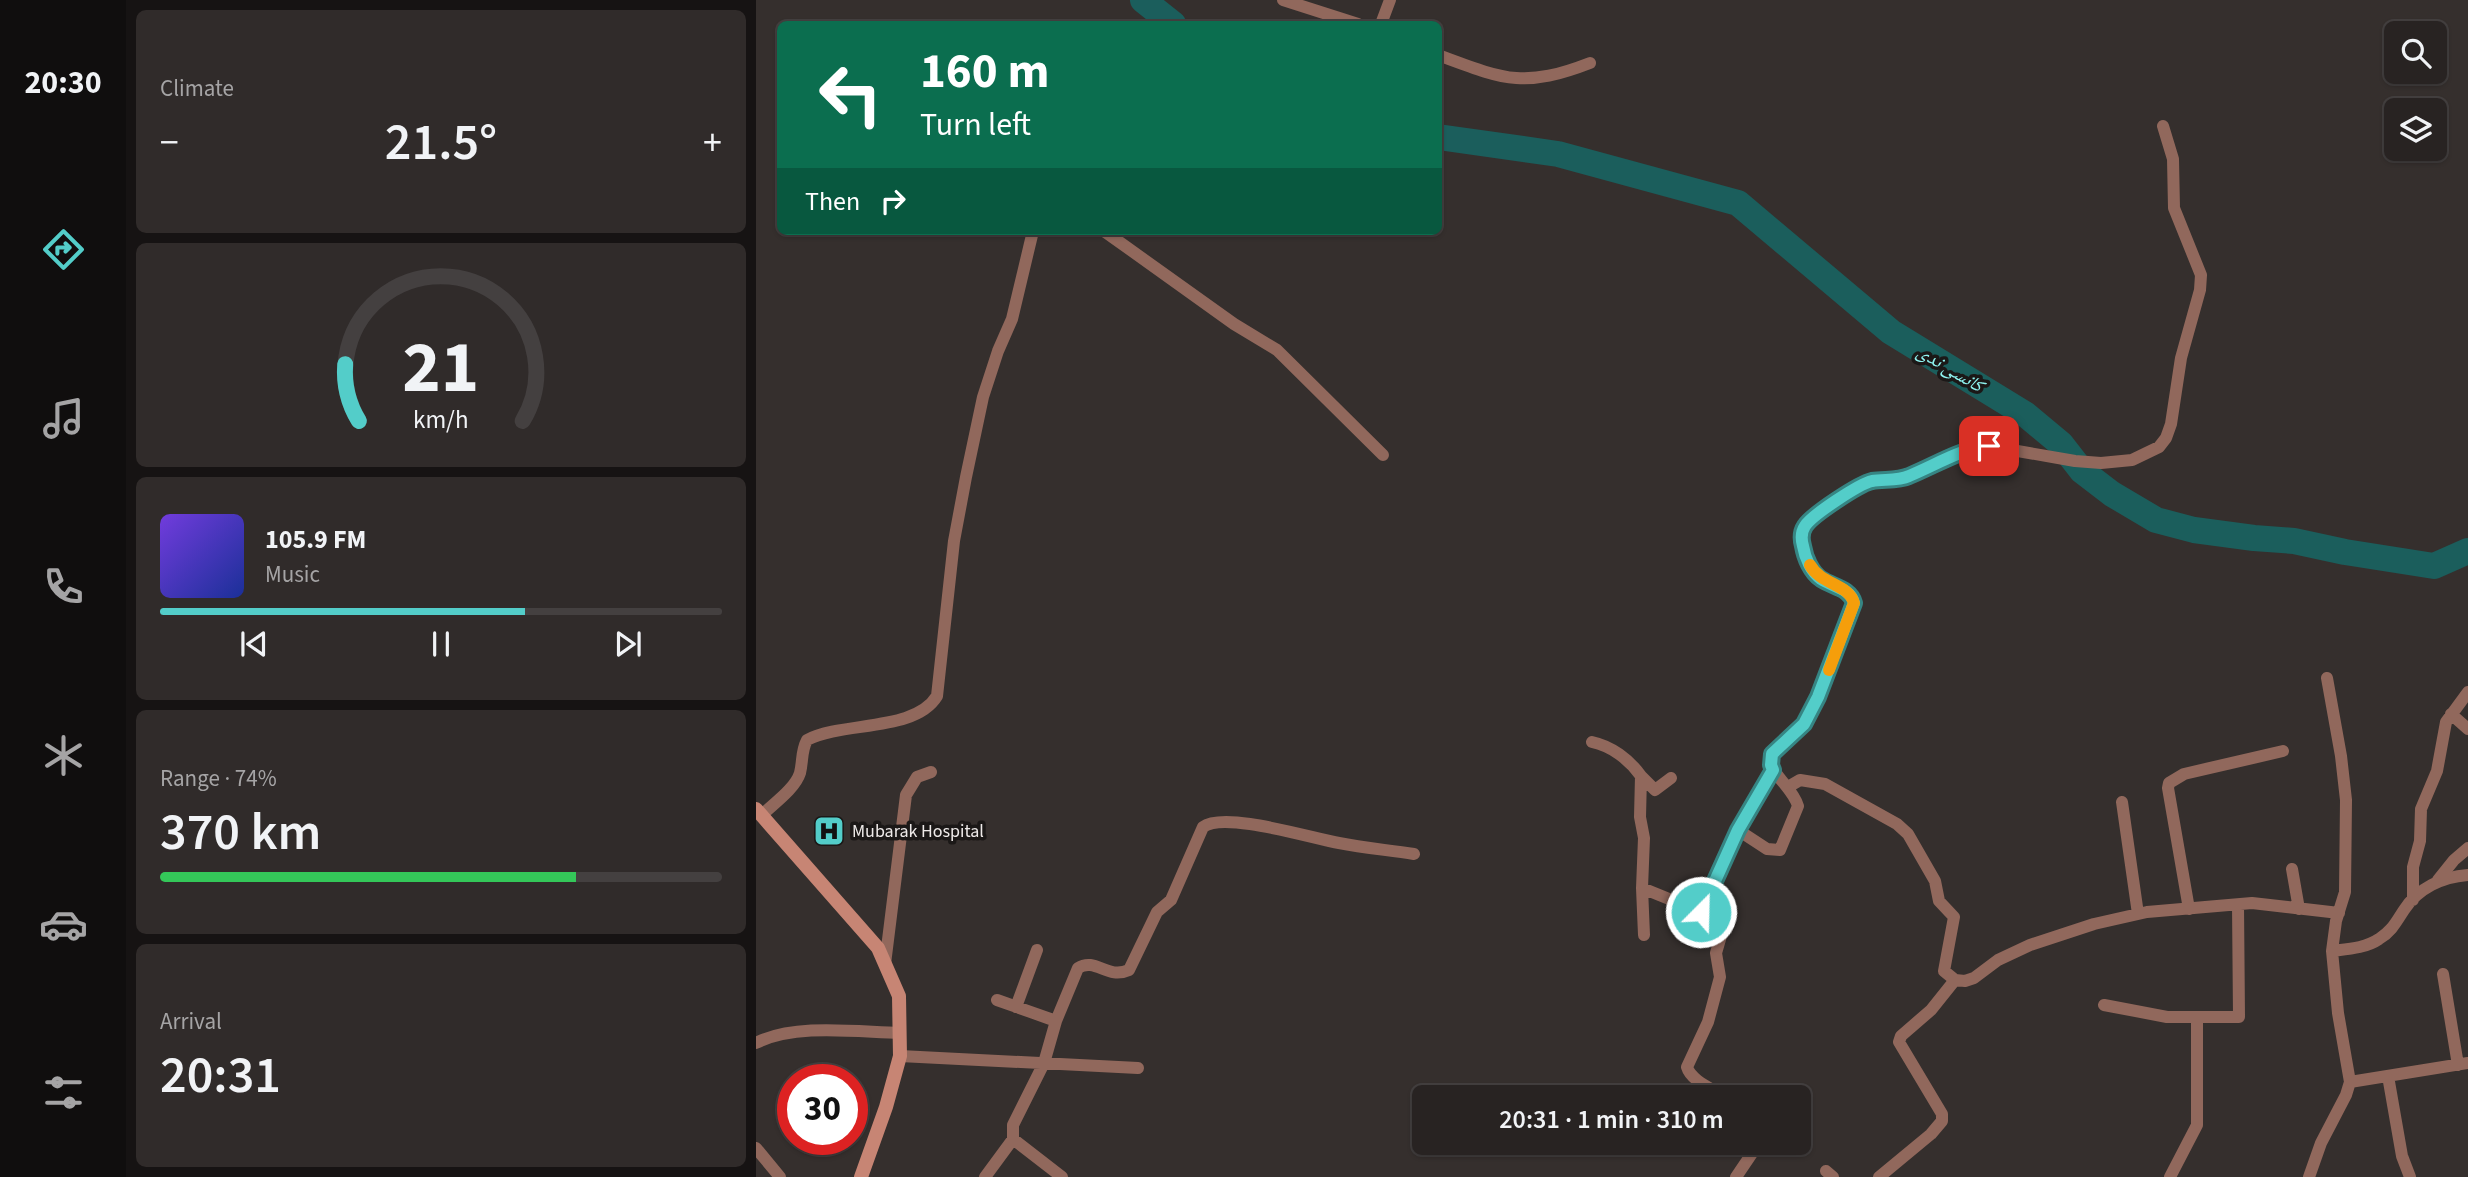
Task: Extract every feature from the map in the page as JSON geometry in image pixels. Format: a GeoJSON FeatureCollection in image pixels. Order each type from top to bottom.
{"type":"FeatureCollection","features":[{"type":"Feature","properties":{"kind":"main road"},"geometry":{"type":"LineString","coordinates":[[759,812],[878,948],[899,996],[900,1056],[886,1107],[861,1177]]}},
{"type":"Feature","properties":{"kind":"street"},"geometry":{"type":"LineString","coordinates":[[1283,0],[1349,21]]}},
{"type":"Feature","properties":{"kind":"street"},"geometry":{"type":"LineString","coordinates":[[1382,21],[1390,0]]}},
{"type":"Feature","properties":{"kind":"street"},"geometry":{"type":"LineString","coordinates":[[1442,56],[1489,74],[1519,79],[1542,78],[1590,62]]}},
{"type":"Feature","properties":{"kind":"street"},"geometry":{"type":"LineString","coordinates":[[1738,830],[1767,849],[1780,850],[1797,811],[1797,802],[1773,770],[1772,754],[1804,724],[1818,697],[1854,603],[1849,593],[1820,578],[1806,556],[1802,533],[1816,514],[1863,484],[1906,477],[1975,447],[1989,446],[2101,463],[2132,460],[2159,447],[2166,438],[2181,358],[2200,290],[2201,275],[2174,208],[2173,159],[2163,126]]}},
{"type":"Feature","properties":{"kind":"street"},"geometry":{"type":"LineString","coordinates":[[759,812],[797,780],[802,749],[807,740],[831,732],[906,718],[926,710],[937,696],[954,541],[966,477],[983,397],[1012,319],[1032,235]]}},
{"type":"Feature","properties":{"kind":"street"},"geometry":{"type":"LineString","coordinates":[[1110,235],[1234,324],[1278,350],[1382,455]]}},
{"type":"Feature","properties":{"kind":"street"},"geometry":{"type":"LineString","coordinates":[[2309,1177],[2321,1143],[2350,1082],[2338,1013],[2332,951],[2345,892],[2346,800],[2327,678]]}},
{"type":"Feature","properties":{"kind":"street"},"geometry":{"type":"LineString","coordinates":[[2413,900],[2413,867],[2420,841],[2421,809],[2437,771],[2444,727],[2468,692]]}},
{"type":"Feature","properties":{"kind":"street"},"geometry":{"type":"LineString","coordinates":[[2451,714],[2468,729]]}},
{"type":"Feature","properties":{"kind":"street"},"geometry":{"type":"LineString","coordinates":[[1592,742],[1610,748],[1623,757],[1655,790],[1671,778]]}},
{"type":"Feature","properties":{"kind":"street"},"geometry":{"type":"LineString","coordinates":[[2189,909],[2169,783],[2184,774],[2283,751]]}},
{"type":"Feature","properties":{"kind":"street"},"geometry":{"type":"LineString","coordinates":[[1701,912],[1738,830],[1773,770]]}},
{"type":"Feature","properties":{"kind":"street"},"geometry":{"type":"LineString","coordinates":[[885,964],[906,795],[917,777],[931,772]]}},
{"type":"Feature","properties":{"kind":"street"},"geometry":{"type":"LineString","coordinates":[[1640,776],[1640,817],[1644,838],[1644,935]]}},
{"type":"Feature","properties":{"kind":"street"},"geometry":{"type":"LineString","coordinates":[[1788,788],[1800,780],[1825,784],[1897,824],[1908,834],[1935,881],[1939,901],[1954,916],[1944,971],[1955,980],[1975,978],[1998,960],[2030,945],[2094,924],[2138,914],[2260,904],[2339,913]]}},
{"type":"Feature","properties":{"kind":"street"},"geometry":{"type":"LineString","coordinates":[[2122,802],[2138,914]]}},
{"type":"Feature","properties":{"kind":"street"},"geometry":{"type":"LineString","coordinates":[[985,1177],[1013,1139],[1013,1125],[1044,1063],[1056,1021],[1078,968],[1082,965],[1098,967],[1117,975],[1133,966],[1157,912],[1171,900],[1206,824],[1220,821],[1414,854]]}},
{"type":"Feature","properties":{"kind":"street"},"geometry":{"type":"LineString","coordinates":[[2332,951],[2370,944],[2379,939],[2395,926],[2404,909],[2435,883],[2468,848]]}},
{"type":"Feature","properties":{"kind":"street"},"geometry":{"type":"LineString","coordinates":[[2292,869],[2299,909]]}},
{"type":"Feature","properties":{"kind":"street"},"geometry":{"type":"LineString","coordinates":[[2435,883],[2448,877],[2468,875]]}},
{"type":"Feature","properties":{"kind":"street"},"geometry":{"type":"LineString","coordinates":[[1642,888],[1701,912],[1721,923],[1724,929],[1716,953],[1720,977],[1708,1022],[1687,1067],[1692,1077],[1705,1085]]}},
{"type":"Feature","properties":{"kind":"street"},"geometry":{"type":"LineString","coordinates":[[2104,1005],[2167,1017],[2239,1017],[2238,905]]}},
{"type":"Feature","properties":{"kind":"street"},"geometry":{"type":"LineString","coordinates":[[1016,1007],[1037,950]]}},
{"type":"Feature","properties":{"kind":"street"},"geometry":{"type":"LineString","coordinates":[[2350,1082],[2463,1064],[2443,974]]}},
{"type":"Feature","properties":{"kind":"street"},"geometry":{"type":"LineString","coordinates":[[1879,1177],[1931,1135],[1942,1121],[1942,1114],[1899,1042],[1901,1036],[1931,1010],[1955,980]]}},
{"type":"Feature","properties":{"kind":"street"},"geometry":{"type":"LineString","coordinates":[[997,1000],[1056,1021]]}},
{"type":"Feature","properties":{"kind":"street"},"geometry":{"type":"LineString","coordinates":[[2170,1177],[2197,1125],[2197,1017]]}},
{"type":"Feature","properties":{"kind":"street"},"geometry":{"type":"LineString","coordinates":[[756,1044],[780,1034],[834,1031],[900,1033]]}},
{"type":"Feature","properties":{"kind":"street"},"geometry":{"type":"LineString","coordinates":[[900,1056],[1138,1068]]}},
{"type":"Feature","properties":{"kind":"street"},"geometry":{"type":"LineString","coordinates":[[2388,1076],[2402,1156],[2410,1177]]}},
{"type":"Feature","properties":{"kind":"street"},"geometry":{"type":"LineString","coordinates":[[1013,1139],[1062,1177]]}},
{"type":"Feature","properties":{"kind":"street"},"geometry":{"type":"LineString","coordinates":[[756,1147],[780,1177]]}},
{"type":"Feature","properties":{"kind":"street"},"geometry":{"type":"LineString","coordinates":[[1736,1177],[1751,1155]]}},
{"type":"Feature","properties":{"kind":"waterway","name":"کانسی ندی"},"geometry":{"type":"LineString","coordinates":[[1143,0],[1169,21]]}},
{"type":"Feature","properties":{"kind":"waterway","name":"کانسی ندی"},"geometry":{"type":"LineString","coordinates":[[1442,138],[1558,154],[1738,203],[1891,332],[2025,414],[2061,444],[2082,471],[2112,494],[2156,520],[2194,530],[2294,541],[2434,566],[2468,551]]}},
{"type":"Feature","properties":{"kind":"slow traffic"},"geometry":{"type":"LineString","coordinates":[[1810,565],[1820,578],[1849,593],[1854,603],[1829,670]]}},
{"type":"Feature","properties":{"kind":"place","name":"Mubarak Hospital"},"geometry":{"type":"Point","coordinates":[829,831]}},
{"type":"Feature","properties":{"kind":"route"},"geometry":{"type":"LineString","coordinates":[[1701,912],[1738,830],[1773,770],[1770,760],[1772,754],[1804,724],[1818,697],[1852,611],[1854,603],[1849,593],[1814,572],[1802,543],[1805,526],[1816,514],[1863,484],[1906,477],[1957,453],[1989,446]]}}]}
